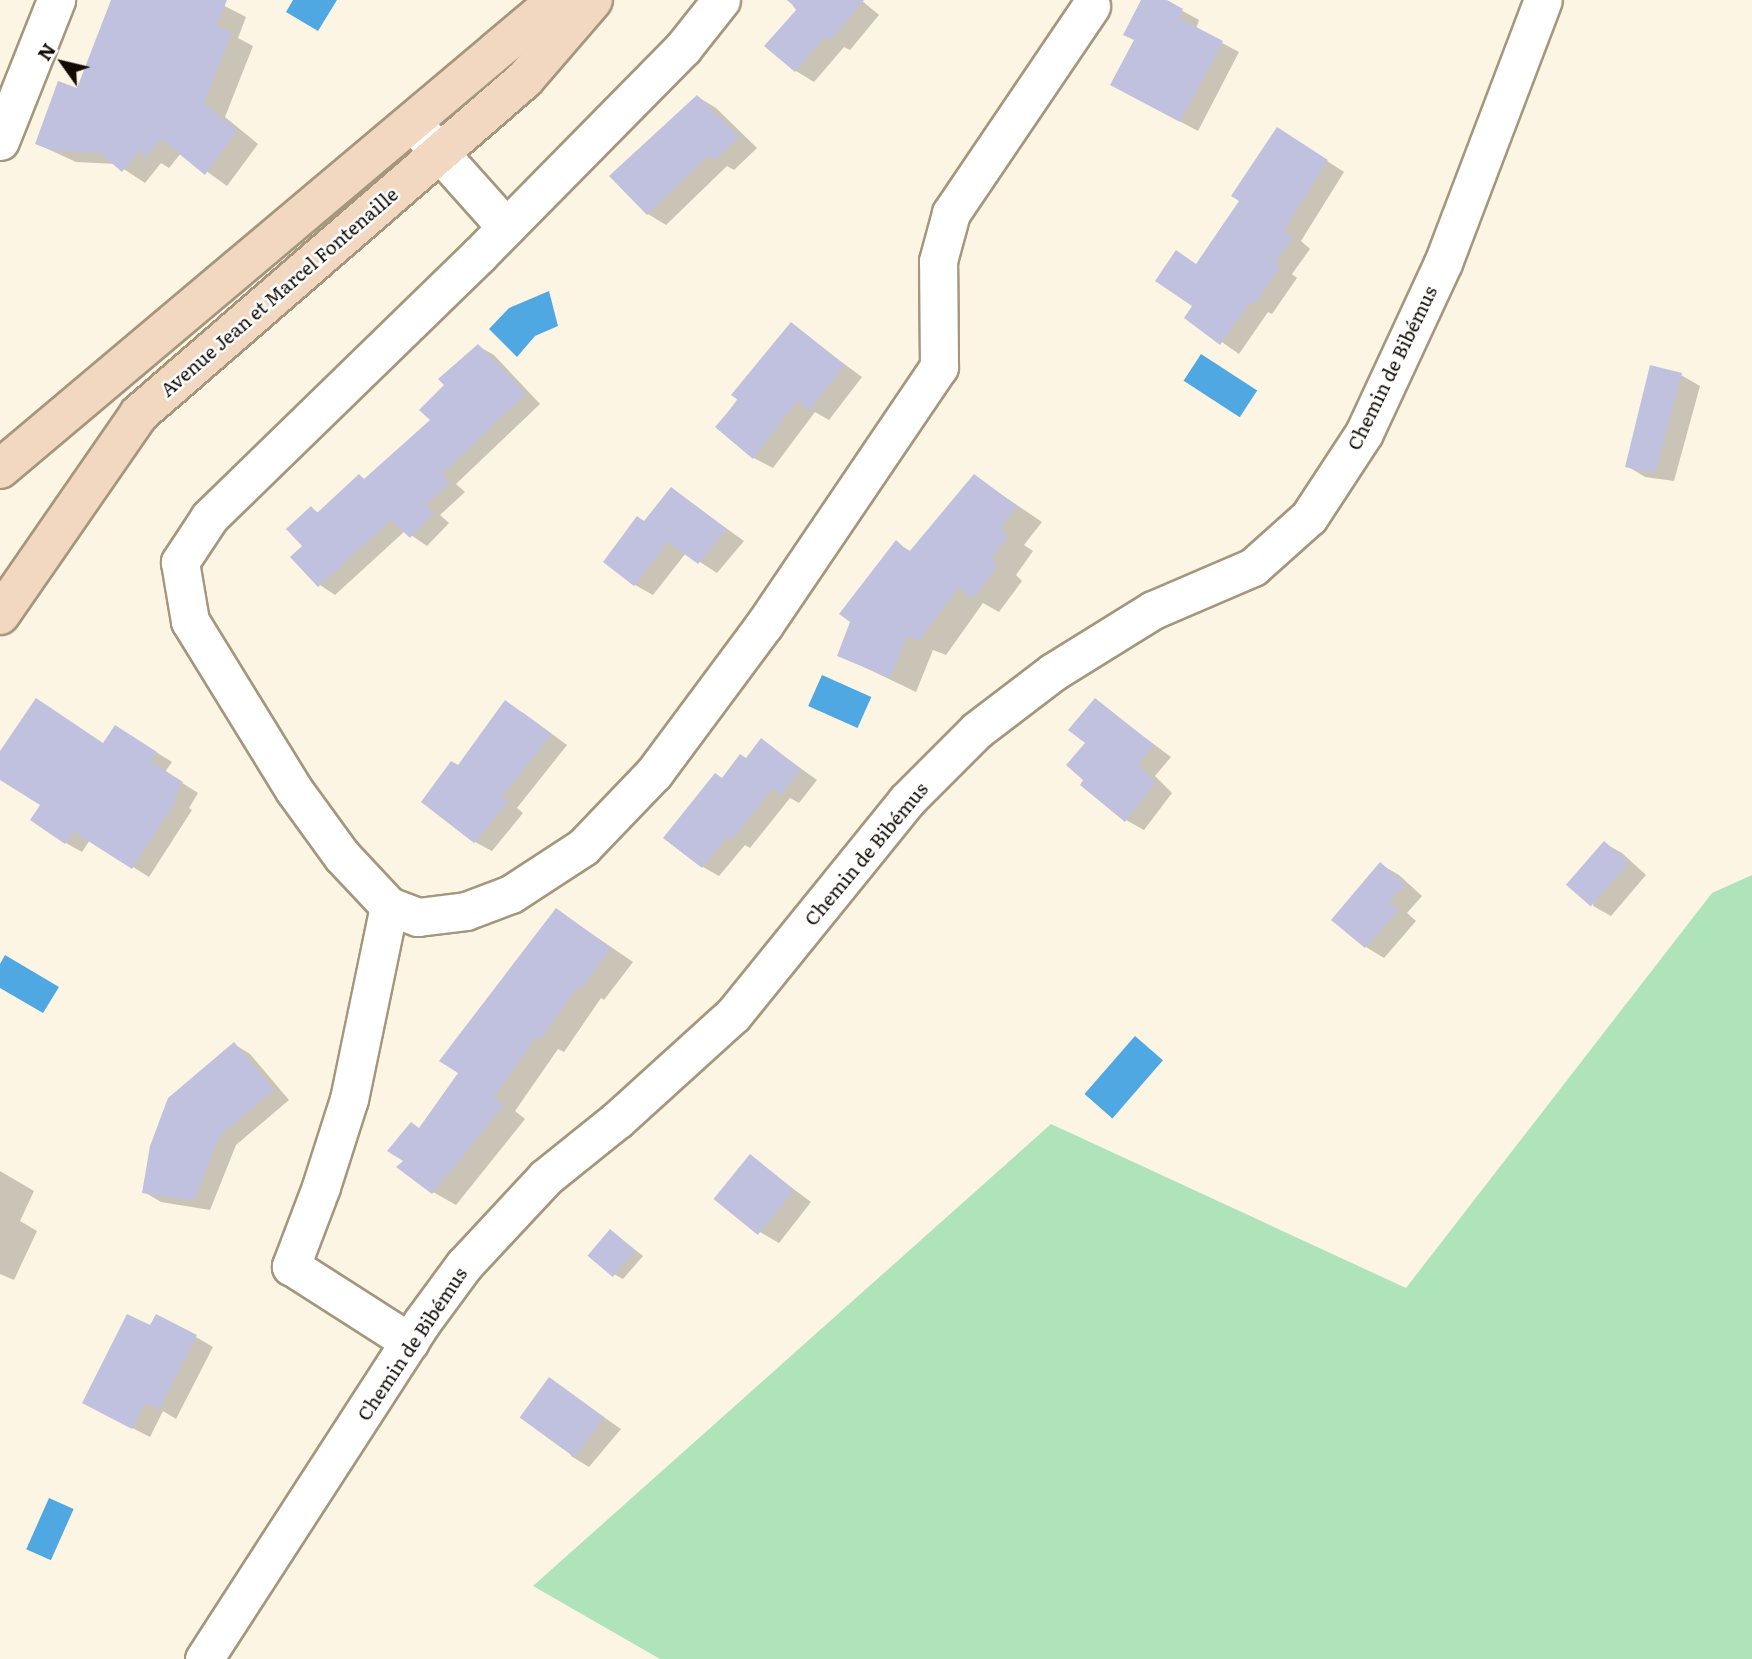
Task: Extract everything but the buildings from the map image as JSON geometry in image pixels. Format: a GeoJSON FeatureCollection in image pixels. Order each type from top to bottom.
{"type":"FeatureCollection","features":[{"type":"Feature","properties":{"kind":"main road"},"geometry":{"type":"LineString","coordinates":[[0,469],[15,441],[412,122],[557,0]]}},
{"type":"Feature","properties":{"kind":"main road","name":"Avenue Jean et Marcel Fontenaille"},"geometry":{"type":"LineString","coordinates":[[8,604],[139,414],[525,79],[593,0]]}},
{"type":"Feature","properties":{"kind":"main road"},"geometry":{"type":"LineString","coordinates":[[0,559],[8,604]]}},
{"type":"Feature","properties":{"kind":"street"},"geometry":{"type":"LineString","coordinates":[[0,141],[56,0]]}},
{"type":"Feature","properties":{"kind":"street"},"geometry":{"type":"LineString","coordinates":[[721,0],[683,48],[506,227],[209,518],[180,562],[190,621],[287,779],[342,856],[389,906],[418,917],[466,911],[511,894],[583,847],[654,773],[764,625],[939,367],[938,261],[951,213],[1091,6]]}},
{"type":"Feature","properties":{"kind":"street","name":"Chemin de Bibémus"},"geometry":{"type":"LineString","coordinates":[[204,1659],[410,1342],[464,1265],[502,1221],[547,1177],[617,1120],[733,1015],[906,801],[977,730],[1053,672],[1153,610],[1253,567],[1309,517],[1364,433],[1443,262],[1543,0]]}},
{"type":"Feature","properties":{"kind":"street"},"geometry":{"type":"LineString","coordinates":[[412,122],[506,227]]}},
{"type":"Feature","properties":{"kind":"street"},"geometry":{"type":"LineString","coordinates":[[389,906],[349,1099],[321,1187],[290,1266],[410,1342]]}},
{"type":"Feature","properties":{"kind":"green space"},"geometry":{"type":"Polygon","coordinates":[[[1752,875],[1752,1659],[660,1659],[533,1586],[1051,1124],[1406,1288],[1712,893],[1752,875]]]}},
{"type":"Feature","properties":{"kind":"water"},"geometry":{"type":"Polygon","coordinates":[[[293,0],[337,0],[318,31],[286,12],[293,0]]]}},
{"type":"Feature","properties":{"kind":"water"},"geometry":{"type":"Polygon","coordinates":[[[549,291],[558,326],[535,336],[517,357],[489,329],[509,308],[549,291]]]}},
{"type":"Feature","properties":{"kind":"water"},"geometry":{"type":"Polygon","coordinates":[[[1201,354],[1257,390],[1240,417],[1184,381],[1201,354]]]}},
{"type":"Feature","properties":{"kind":"water"},"geometry":{"type":"Polygon","coordinates":[[[822,675],[871,697],[858,728],[808,706],[822,675]]]}},
{"type":"Feature","properties":{"kind":"water"},"geometry":{"type":"Polygon","coordinates":[[[5,955],[59,987],[43,1013],[0,988],[0,964],[5,955]]]}},
{"type":"Feature","properties":{"kind":"water"},"geometry":{"type":"Polygon","coordinates":[[[1135,1036],[1163,1060],[1112,1118],[1084,1094],[1135,1036]]]}},
{"type":"Feature","properties":{"kind":"water"},"geometry":{"type":"Polygon","coordinates":[[[49,1498],[74,1509],[51,1560],[26,1549],[49,1498]]]}}]}
